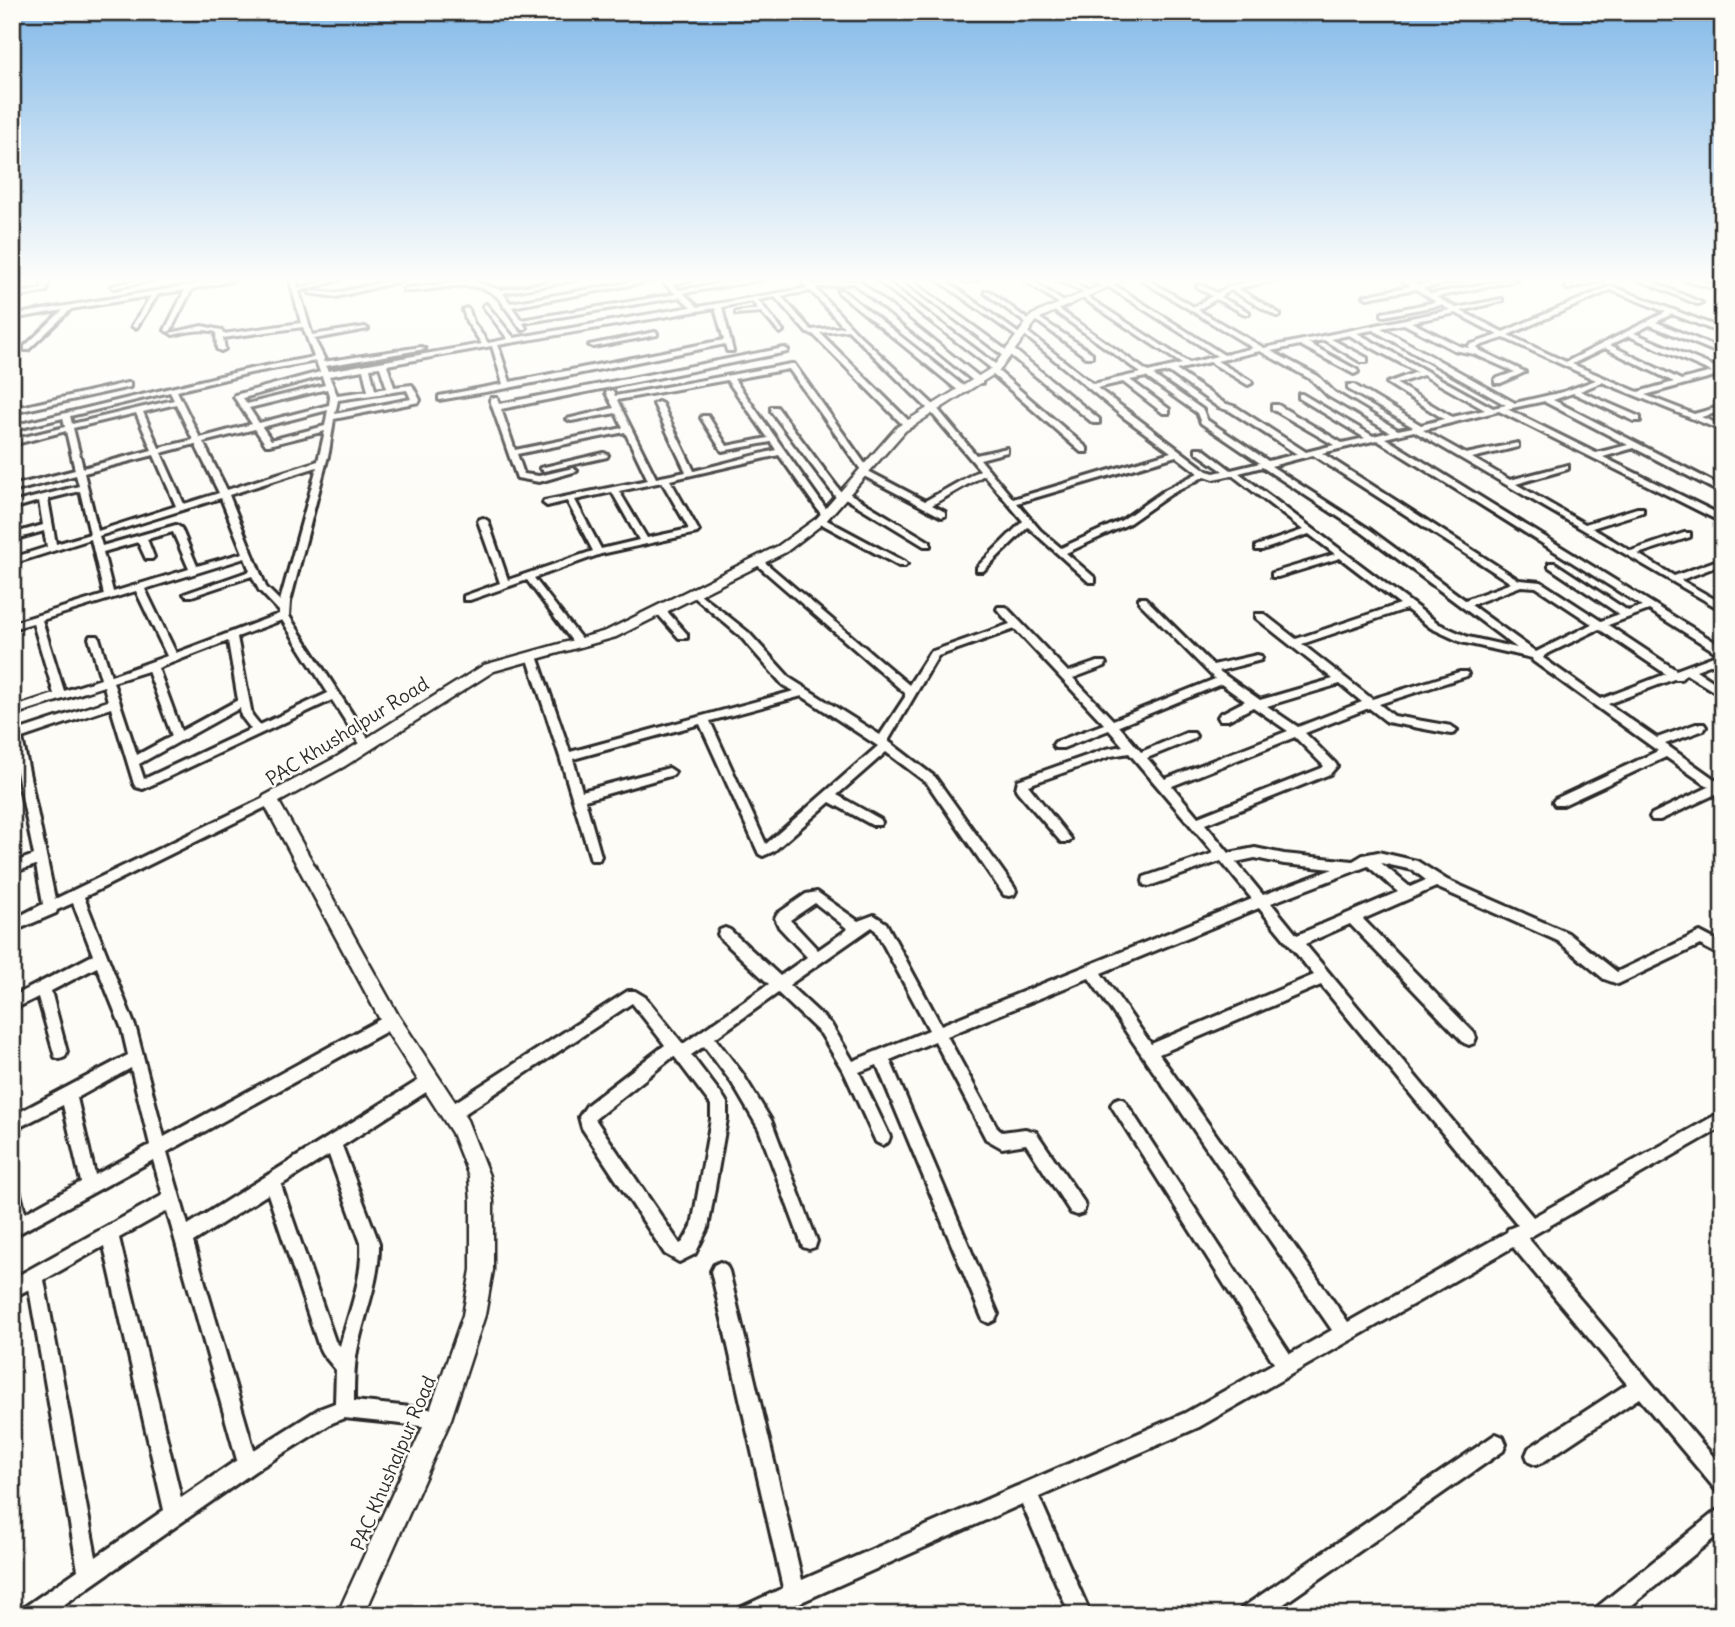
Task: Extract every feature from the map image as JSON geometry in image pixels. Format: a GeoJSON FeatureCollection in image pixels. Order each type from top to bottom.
{"type":"FeatureCollection","features":[{"type":"Feature","properties":{"kind":"main road","name":"PAC Khushalpur Road"},"geometry":{"type":"LineString","coordinates":[[350,1615],[439,1419],[474,1315],[482,1270],[482,1201],[479,1176],[452,1113],[391,1021],[270,800],[367,746],[489,668],[611,634],[782,549],[823,518],[908,425],[995,370],[1005,356]]}},
{"type":"Feature","properties":{"kind":"street"},"geometry":{"type":"LineString","coordinates":[[284,613],[322,463],[333,407],[330,386],[318,356]]}},
{"type":"Feature","properties":{"kind":"street"},"geometry":{"type":"LineString","coordinates":[[329,427],[269,443],[237,397],[322,365],[355,356]]}},
{"type":"Feature","properties":{"kind":"street"},"geometry":{"type":"LineString","coordinates":[[12,428],[250,371],[322,365],[378,356]]}},
{"type":"Feature","properties":{"kind":"street"},"geometry":{"type":"LineString","coordinates":[[322,365],[366,367],[427,356]]}},
{"type":"Feature","properties":{"kind":"street"},"geometry":{"type":"LineString","coordinates":[[492,356],[508,386]]}},
{"type":"Feature","properties":{"kind":"street"},"geometry":{"type":"LineString","coordinates":[[442,398],[650,356]]}},
{"type":"Feature","properties":{"kind":"street"},"geometry":{"type":"LineString","coordinates":[[497,407],[751,356]]}},
{"type":"Feature","properties":{"kind":"street"},"geometry":{"type":"LineString","coordinates":[[839,356],[908,425]]}},
{"type":"Feature","properties":{"kind":"street"},"geometry":{"type":"LineString","coordinates":[[878,356],[933,409],[1027,522],[1091,580]]}},
{"type":"Feature","properties":{"kind":"street"},"geometry":{"type":"LineString","coordinates":[[921,356],[963,390]]}},
{"type":"Feature","properties":{"kind":"street"},"geometry":{"type":"LineString","coordinates":[[948,356],[979,381]]}},
{"type":"Feature","properties":{"kind":"street"},"geometry":{"type":"LineString","coordinates":[[977,356],[1083,450]]}},
{"type":"Feature","properties":{"kind":"street"},"geometry":{"type":"LineString","coordinates":[[1038,356],[1096,421]]}},
{"type":"Feature","properties":{"kind":"street"},"geometry":{"type":"LineString","coordinates":[[1050,356],[1094,386],[1125,414],[1204,473],[1214,476],[1497,409],[1548,400],[1602,379]]}},
{"type":"Feature","properties":{"kind":"street"},"geometry":{"type":"LineString","coordinates":[[1124,356],[1200,412],[1204,421],[1366,531],[1535,655],[1540,663],[1721,788]]}},
{"type":"Feature","properties":{"kind":"street"},"geometry":{"type":"LineString","coordinates":[[1178,356],[1188,365]]}},
{"type":"Feature","properties":{"kind":"street"},"geometry":{"type":"LineString","coordinates":[[1094,386],[1228,356]]}},
{"type":"Feature","properties":{"kind":"street"},"geometry":{"type":"LineString","coordinates":[[1274,356],[1315,379],[1331,394],[1398,433]]}},
{"type":"Feature","properties":{"kind":"street"},"geometry":{"type":"LineString","coordinates":[[1326,356],[1354,372]]}},
{"type":"Feature","properties":{"kind":"street"},"geometry":{"type":"LineString","coordinates":[[1357,356],[1364,360]]}},
{"type":"Feature","properties":{"kind":"street"},"geometry":{"type":"LineString","coordinates":[[1392,356],[1723,520]]}},
{"type":"Feature","properties":{"kind":"street"},"geometry":{"type":"LineString","coordinates":[[1425,356],[1514,406]]}},
{"type":"Feature","properties":{"kind":"street"},"geometry":{"type":"LineString","coordinates":[[1485,356],[1521,372],[1498,381]]}},
{"type":"Feature","properties":{"kind":"street"},"geometry":{"type":"LineString","coordinates":[[1551,356],[1723,429]]}},
{"type":"Feature","properties":{"kind":"street"},"geometry":{"type":"LineString","coordinates":[[1567,363],[1582,356]]}},
{"type":"Feature","properties":{"kind":"street"},"geometry":{"type":"LineString","coordinates":[[1626,356],[1681,383]]}},
{"type":"Feature","properties":{"kind":"street"},"geometry":{"type":"LineString","coordinates":[[1683,356],[1721,372]]}},
{"type":"Feature","properties":{"kind":"street"},"geometry":{"type":"LineString","coordinates":[[1211,360],[1248,383]]}},
{"type":"Feature","properties":{"kind":"street"},"geometry":{"type":"LineString","coordinates":[[383,364],[391,390]]}},
{"type":"Feature","properties":{"kind":"street"},"geometry":{"type":"LineString","coordinates":[[366,367],[372,392]]}},
{"type":"Feature","properties":{"kind":"street"},"geometry":{"type":"LineString","coordinates":[[613,399],[793,367],[864,471],[942,514]]}},
{"type":"Feature","properties":{"kind":"street"},"geometry":{"type":"LineString","coordinates":[[1170,369],[1221,405],[1233,409],[1305,455]]}},
{"type":"Feature","properties":{"kind":"street"},"geometry":{"type":"LineString","coordinates":[[1639,394],[1721,372]]}},
{"type":"Feature","properties":{"kind":"street"},"geometry":{"type":"LineString","coordinates":[[1423,373],[1391,383],[1452,421]]}},
{"type":"Feature","properties":{"kind":"street"},"geometry":{"type":"LineString","coordinates":[[730,379],[823,518],[902,564]]}},
{"type":"Feature","properties":{"kind":"street"},"geometry":{"type":"LineString","coordinates":[[1124,379],[1166,411]]}},
{"type":"Feature","properties":{"kind":"street"},"geometry":{"type":"LineString","coordinates":[[12,411],[127,381],[128,400]]}},
{"type":"Feature","properties":{"kind":"street"},"geometry":{"type":"LineString","coordinates":[[606,385],[653,481]]}},
{"type":"Feature","properties":{"kind":"street"},"geometry":{"type":"LineString","coordinates":[[244,407],[330,386]]}},
{"type":"Feature","properties":{"kind":"street"},"geometry":{"type":"LineString","coordinates":[[12,489],[198,439],[333,407],[372,392],[409,387],[415,400],[412,403],[333,407]]}},
{"type":"Feature","properties":{"kind":"street"},"geometry":{"type":"LineString","coordinates":[[1351,387],[1723,608]]}},
{"type":"Feature","properties":{"kind":"street"},"geometry":{"type":"LineString","coordinates":[[491,389],[518,473],[524,478],[539,479],[604,455]]}},
{"type":"Feature","properties":{"kind":"street"},"geometry":{"type":"LineString","coordinates":[[173,390],[224,494],[262,588],[284,613],[367,746]]}},
{"type":"Feature","properties":{"kind":"street"},"geometry":{"type":"LineString","coordinates":[[1576,391],[1637,419]]}},
{"type":"Feature","properties":{"kind":"street"},"geometry":{"type":"LineString","coordinates":[[1302,396],[1650,606],[1723,654]]}},
{"type":"Feature","properties":{"kind":"street"},"geometry":{"type":"LineString","coordinates":[[1548,400],[1723,491]]}},
{"type":"Feature","properties":{"kind":"street"},"geometry":{"type":"LineString","coordinates":[[12,443],[179,401]]}},
{"type":"Feature","properties":{"kind":"street"},"geometry":{"type":"LineString","coordinates":[[658,404],[691,474]]}},
{"type":"Feature","properties":{"kind":"street"},"geometry":{"type":"LineString","coordinates":[[1275,407],[1343,447]]}},
{"type":"Feature","properties":{"kind":"street"},"geometry":{"type":"LineString","coordinates":[[1694,417],[1723,408]]}},
{"type":"Feature","properties":{"kind":"street"},"geometry":{"type":"LineString","coordinates":[[571,419],[618,410]]}},
{"type":"Feature","properties":{"kind":"street"},"geometry":{"type":"LineString","coordinates":[[774,410],[842,496],[927,544]]}},
{"type":"Feature","properties":{"kind":"street"},"geometry":{"type":"LineString","coordinates":[[139,411],[180,507]]}},
{"type":"Feature","properties":{"kind":"street"},"geometry":{"type":"LineString","coordinates":[[66,415],[109,596]]}},
{"type":"Feature","properties":{"kind":"street"},"geometry":{"type":"LineString","coordinates":[[705,418],[725,449],[771,439]]}},
{"type":"Feature","properties":{"kind":"street"},"geometry":{"type":"LineString","coordinates":[[512,453],[628,429]]}},
{"type":"Feature","properties":{"kind":"street"},"geometry":{"type":"LineString","coordinates":[[1465,457],[1514,445]]}},
{"type":"Feature","properties":{"kind":"street"},"geometry":{"type":"LineString","coordinates":[[1596,456],[1634,445]]}},
{"type":"Feature","properties":{"kind":"street"},"geometry":{"type":"LineString","coordinates":[[974,458],[1004,450]]}},
{"type":"Feature","properties":{"kind":"street"},"geometry":{"type":"LineString","coordinates":[[1199,450],[1435,626],[1465,640],[1535,655],[1650,606]]}},
{"type":"Feature","properties":{"kind":"street"},"geometry":{"type":"LineString","coordinates":[[547,503],[691,474],[780,452]]}},
{"type":"Feature","properties":{"kind":"street"},"geometry":{"type":"LineString","coordinates":[[1011,502],[1178,453]]}},
{"type":"Feature","properties":{"kind":"street"},"geometry":{"type":"LineString","coordinates":[[1316,453],[1517,583]]}},
{"type":"Feature","properties":{"kind":"street"},"geometry":{"type":"LineString","coordinates":[[12,561],[322,463]]}},
{"type":"Feature","properties":{"kind":"street"},"geometry":{"type":"LineString","coordinates":[[544,468],[571,467]]}},
{"type":"Feature","properties":{"kind":"street"},"geometry":{"type":"LineString","coordinates":[[571,467],[583,495]]}},
{"type":"Feature","properties":{"kind":"street"},"geometry":{"type":"LineString","coordinates":[[1509,483],[1565,467]]}},
{"type":"Feature","properties":{"kind":"street"},"geometry":{"type":"LineString","coordinates":[[925,505],[985,471]]}},
{"type":"Feature","properties":{"kind":"street"},"geometry":{"type":"LineString","coordinates":[[1060,552],[1125,522],[1168,492],[1204,473]]}},
{"type":"Feature","properties":{"kind":"street"},"geometry":{"type":"LineString","coordinates":[[467,598],[598,552],[694,531],[665,479]]}},
{"type":"Feature","properties":{"kind":"street"},"geometry":{"type":"LineString","coordinates":[[12,506],[84,487]]}},
{"type":"Feature","properties":{"kind":"street"},"geometry":{"type":"LineString","coordinates":[[614,489],[645,542]]}},
{"type":"Feature","properties":{"kind":"street"},"geometry":{"type":"LineString","coordinates":[[43,498],[52,548]]}},
{"type":"Feature","properties":{"kind":"street"},"geometry":{"type":"LineString","coordinates":[[570,498],[598,552]]}},
{"type":"Feature","properties":{"kind":"street"},"geometry":{"type":"LineString","coordinates":[[1585,527],[1640,510]]}},
{"type":"Feature","properties":{"kind":"street"},"geometry":{"type":"LineString","coordinates":[[483,521],[505,585]]}},
{"type":"Feature","properties":{"kind":"street"},"geometry":{"type":"LineString","coordinates":[[980,569],[1027,522]]}},
{"type":"Feature","properties":{"kind":"street"},"geometry":{"type":"LineString","coordinates":[[12,537],[48,527]]}},
{"type":"Feature","properties":{"kind":"street"},"geometry":{"type":"LineString","coordinates":[[99,550],[176,528],[194,570]]}},
{"type":"Feature","properties":{"kind":"street"},"geometry":{"type":"LineString","coordinates":[[1259,548],[1310,531]]}},
{"type":"Feature","properties":{"kind":"street"},"geometry":{"type":"LineString","coordinates":[[1630,554],[1687,535]]}},
{"type":"Feature","properties":{"kind":"street"},"geometry":{"type":"LineString","coordinates":[[141,537],[149,558]]}},
{"type":"Feature","properties":{"kind":"street"},"geometry":{"type":"LineString","coordinates":[[12,626],[248,554]]}},
{"type":"Feature","properties":{"kind":"street"},"geometry":{"type":"LineString","coordinates":[[1275,575],[1342,555]]}},
{"type":"Feature","properties":{"kind":"street"},"geometry":{"type":"LineString","coordinates":[[758,561],[910,692]]}},
{"type":"Feature","properties":{"kind":"street"},"geometry":{"type":"LineString","coordinates":[[1674,579],[1723,561]]}},
{"type":"Feature","properties":{"kind":"street"},"geometry":{"type":"LineString","coordinates":[[1552,565],[1628,615]]}},
{"type":"Feature","properties":{"kind":"street"},"geometry":{"type":"LineString","coordinates":[[189,594],[256,572]]}},
{"type":"Feature","properties":{"kind":"street"},"geometry":{"type":"LineString","coordinates":[[529,576],[579,643]]}},
{"type":"Feature","properties":{"kind":"street"},"geometry":{"type":"LineString","coordinates":[[1464,604],[1517,583],[1538,584],[1677,676]]}},
{"type":"Feature","properties":{"kind":"street"},"geometry":{"type":"LineString","coordinates":[[139,587],[173,657]]}},
{"type":"Feature","properties":{"kind":"street"},"geometry":{"type":"LineString","coordinates":[[695,593],[744,634],[780,676],[884,743],[931,780],[1009,891]]}},
{"type":"Feature","properties":{"kind":"street"},"geometry":{"type":"LineString","coordinates":[[1142,600],[1222,680],[1297,732],[1329,762],[1330,769],[1196,823]]}},
{"type":"Feature","properties":{"kind":"street"},"geometry":{"type":"LineString","coordinates":[[1295,643],[1407,605]]}},
{"type":"Feature","properties":{"kind":"street"},"geometry":{"type":"LineString","coordinates":[[1002,609],[1113,727],[1296,942],[1641,1386],[1723,1483]]}},
{"type":"Feature","properties":{"kind":"street"},"geometry":{"type":"LineString","coordinates":[[660,610],[683,636]]}},
{"type":"Feature","properties":{"kind":"street"},"geometry":{"type":"LineString","coordinates":[[12,712],[152,666],[284,613]]}},
{"type":"Feature","properties":{"kind":"street"},"geometry":{"type":"LineString","coordinates":[[1260,616],[1396,721],[1451,730]]}},
{"type":"Feature","properties":{"kind":"street"},"geometry":{"type":"LineString","coordinates":[[37,618],[60,696]]}},
{"type":"Feature","properties":{"kind":"street"},"geometry":{"type":"LineString","coordinates":[[704,720],[761,850],[770,848],[884,743],[910,697],[910,692],[934,654],[1016,625]]}},
{"type":"Feature","properties":{"kind":"street"},"geometry":{"type":"LineString","coordinates":[[232,636],[247,716],[258,731]]}},
{"type":"Feature","properties":{"kind":"street"},"geometry":{"type":"LineString","coordinates":[[93,638],[140,784],[143,785],[334,695]]}},
{"type":"Feature","properties":{"kind":"street"},"geometry":{"type":"LineString","coordinates":[[1601,703],[1677,676],[1723,654]]}},
{"type":"Feature","properties":{"kind":"street"},"geometry":{"type":"LineString","coordinates":[[532,656],[595,856]]}},
{"type":"Feature","properties":{"kind":"street"},"geometry":{"type":"LineString","coordinates":[[1211,668],[1257,658]]}},
{"type":"Feature","properties":{"kind":"street"},"geometry":{"type":"LineString","coordinates":[[1066,677],[1101,664]]}},
{"type":"Feature","properties":{"kind":"street"},"geometry":{"type":"LineString","coordinates":[[152,666],[178,737]]}},
{"type":"Feature","properties":{"kind":"street"},"geometry":{"type":"LineString","coordinates":[[1689,671],[1723,693]]}},
{"type":"Feature","properties":{"kind":"street"},"geometry":{"type":"LineString","coordinates":[[1163,785],[1371,703],[1463,674]]}},
{"type":"Feature","properties":{"kind":"street"},"geometry":{"type":"LineString","coordinates":[[1059,745],[1113,727],[1170,699],[1222,680]]}},
{"type":"Feature","properties":{"kind":"street"},"geometry":{"type":"LineString","coordinates":[[1224,717],[1257,703],[1341,680]]}},
{"type":"Feature","properties":{"kind":"street"},"geometry":{"type":"LineString","coordinates":[[566,757],[804,692]]}},
{"type":"Feature","properties":{"kind":"street"},"geometry":{"type":"LineString","coordinates":[[133,762],[244,702]]}},
{"type":"Feature","properties":{"kind":"street"},"geometry":{"type":"LineString","coordinates":[[16,736],[114,703]]}},
{"type":"Feature","properties":{"kind":"street"},"geometry":{"type":"LineString","coordinates":[[12,719],[51,909]]}},
{"type":"Feature","properties":{"kind":"street"},"geometry":{"type":"LineString","coordinates":[[1656,743],[1700,727]]}},
{"type":"Feature","properties":{"kind":"street"},"geometry":{"type":"LineString","coordinates":[[1065,839],[1022,789],[1022,783],[1110,752],[1135,753],[1190,736]]}},
{"type":"Feature","properties":{"kind":"street"},"geometry":{"type":"LineString","coordinates":[[1559,802],[1668,751]]}},
{"type":"Feature","properties":{"kind":"street"},"geometry":{"type":"LineString","coordinates":[[578,797],[669,772]]}},
{"type":"Feature","properties":{"kind":"street"},"geometry":{"type":"LineString","coordinates":[[1656,817],[1721,788]]}},
{"type":"Feature","properties":{"kind":"street"},"geometry":{"type":"LineString","coordinates":[[829,796],[876,822]]}},
{"type":"Feature","properties":{"kind":"street"},"geometry":{"type":"LineString","coordinates":[[12,926],[77,897],[270,800]]}},
{"type":"Feature","properties":{"kind":"street"},"geometry":{"type":"LineString","coordinates":[[1149,881],[1225,857],[1255,853],[1284,859],[1353,865]]}},
{"type":"Feature","properties":{"kind":"street"},"geometry":{"type":"LineString","coordinates":[[12,868],[41,858]]}},
{"type":"Feature","properties":{"kind":"street"},"geometry":{"type":"LineString","coordinates":[[850,1069],[1368,859],[1385,858],[1411,864],[1436,881],[1563,937],[1609,975],[1618,978],[1700,938],[1723,951]]}},
{"type":"Feature","properties":{"kind":"street"},"geometry":{"type":"LineString","coordinates":[[1368,859],[1408,893]]}},
{"type":"Feature","properties":{"kind":"street"},"geometry":{"type":"LineString","coordinates":[[1296,942],[1436,881]]}},
{"type":"Feature","properties":{"kind":"street"},"geometry":{"type":"LineString","coordinates":[[77,897],[129,1030],[172,1199],[248,1464]]}},
{"type":"Feature","properties":{"kind":"street"},"geometry":{"type":"LineString","coordinates":[[817,958],[784,923],[782,918],[786,914],[817,897],[858,929]]}},
{"type":"Feature","properties":{"kind":"street"},"geometry":{"type":"LineString","coordinates":[[1353,918],[1469,1038]]}},
{"type":"Feature","properties":{"kind":"street"},"geometry":{"type":"LineString","coordinates":[[452,1113],[628,998],[635,997],[640,1001],[677,1051],[719,1102],[719,1119],[700,1227],[689,1248],[679,1253],[671,1248],[588,1123],[587,1117],[592,1110],[677,1051],[706,1038],[858,929],[874,921],[881,927],[939,1031],[992,1134],[999,1141],[1008,1142],[1024,1136],[1030,1137],[1077,1207]]}},
{"type":"Feature","properties":{"kind":"street"},"geometry":{"type":"LineString","coordinates":[[725,934],[826,1029],[850,1069],[882,1137]]}},
{"type":"Feature","properties":{"kind":"street"},"geometry":{"type":"LineString","coordinates":[[12,1004],[101,958]]}},
{"type":"Feature","properties":{"kind":"street"},"geometry":{"type":"LineString","coordinates":[[1091,970],[1345,1333]]}},
{"type":"Feature","properties":{"kind":"street"},"geometry":{"type":"LineString","coordinates":[[1148,1052],[1324,977]]}},
{"type":"Feature","properties":{"kind":"street"},"geometry":{"type":"LineString","coordinates":[[43,988],[60,1052]]}},
{"type":"Feature","properties":{"kind":"street"},"geometry":{"type":"LineString","coordinates":[[12,1192],[16,1227],[391,1021]]}},
{"type":"Feature","properties":{"kind":"street"},"geometry":{"type":"LineString","coordinates":[[706,1038],[737,1078],[765,1125],[809,1241]]}},
{"type":"Feature","properties":{"kind":"street"},"geometry":{"type":"LineString","coordinates":[[881,1056],[989,1314]]}},
{"type":"Feature","properties":{"kind":"street"},"geometry":{"type":"LineString","coordinates":[[12,1124],[136,1058]]}},
{"type":"Feature","properties":{"kind":"street"},"geometry":{"type":"LineString","coordinates":[[183,1238],[429,1082]]}},
{"type":"Feature","properties":{"kind":"street"},"geometry":{"type":"LineString","coordinates":[[68,1094],[90,1187]]}},
{"type":"Feature","properties":{"kind":"street"},"geometry":{"type":"LineString","coordinates":[[1119,1105],[1287,1366]]}},
{"type":"Feature","properties":{"kind":"street"},"geometry":{"type":"LineString","coordinates":[[747,1615],[1192,1420],[1723,1118]]}},
{"type":"Feature","properties":{"kind":"street"},"geometry":{"type":"LineString","coordinates":[[333,1145],[370,1243],[372,1256],[370,1273],[345,1366],[344,1409]]}},
{"type":"Feature","properties":{"kind":"street"},"geometry":{"type":"LineString","coordinates":[[272,1182],[328,1346],[345,1366]]}},
{"type":"Feature","properties":{"kind":"street"},"geometry":{"type":"LineString","coordinates":[[12,1289],[172,1199]]}},
{"type":"Feature","properties":{"kind":"street"},"geometry":{"type":"LineString","coordinates":[[110,1234],[175,1514]]}},
{"type":"Feature","properties":{"kind":"street"},"geometry":{"type":"LineString","coordinates":[[720,1272],[795,1594]]}},
{"type":"Feature","properties":{"kind":"street"},"geometry":{"type":"LineString","coordinates":[[35,1276],[89,1575]]}},
{"type":"Feature","properties":{"kind":"street"},"geometry":{"type":"LineString","coordinates":[[1536,1455],[1641,1386]]}},
{"type":"Feature","properties":{"kind":"street"},"geometry":{"type":"LineString","coordinates":[[30,1615],[248,1464],[326,1416],[344,1409],[439,1419]]}},
{"type":"Feature","properties":{"kind":"street"},"geometry":{"type":"LineString","coordinates":[[1249,1615],[1496,1444]]}},
{"type":"Feature","properties":{"kind":"street"},"geometry":{"type":"LineString","coordinates":[[1027,1492],[1081,1615]]}},
{"type":"Feature","properties":{"kind":"street"},"geometry":{"type":"LineString","coordinates":[[1603,1615],[1723,1518]]}}]}
